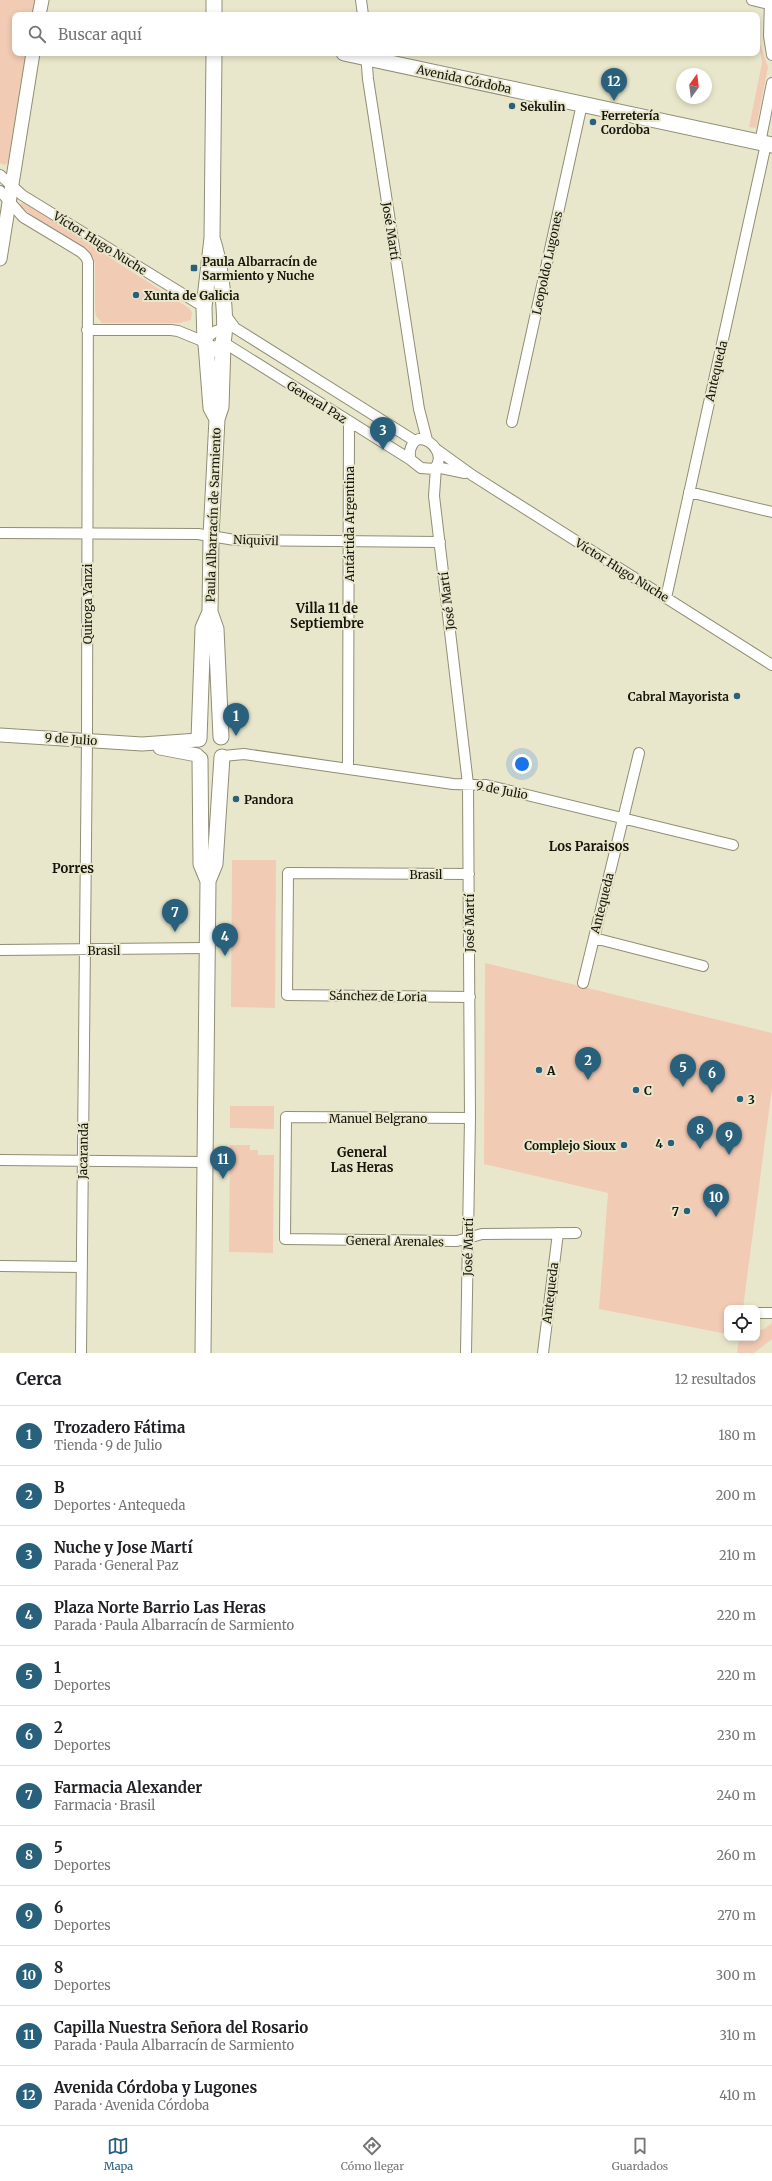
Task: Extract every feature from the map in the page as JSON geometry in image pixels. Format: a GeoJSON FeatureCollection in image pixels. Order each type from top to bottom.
{"type":"FeatureCollection","features":[{"type":"Feature","properties":{"kind":"main road"},"geometry":{"type":"LineString","coordinates":[[214,0],[214,12]]}},
{"type":"Feature","properties":{"kind":"main road"},"geometry":{"type":"LineString","coordinates":[[204,306],[212,238],[214,56]]}},
{"type":"Feature","properties":{"kind":"main road","name":"Avenida Córdoba"},"geometry":{"type":"LineString","coordinates":[[370,56],[766,144]]}},
{"type":"Feature","properties":{"kind":"main road"},"geometry":{"type":"LineString","coordinates":[[212,238],[218,256],[223,308]]}},
{"type":"Feature","properties":{"kind":"main road"},"geometry":{"type":"LineString","coordinates":[[204,306],[208,300],[215,299],[223,308]]}},
{"type":"Feature","properties":{"kind":"main road","name":"Paula Albarracín de Sarmiento"},"geometry":{"type":"LineString","coordinates":[[204,306],[205,342],[211,408],[217,418]]}},
{"type":"Feature","properties":{"kind":"main road","name":"Paula Albarracín de Sarmiento"},"geometry":{"type":"LineString","coordinates":[[203,1353],[208,881],[215,864],[223,749],[216,629],[210,612],[211,536],[217,418],[221,407],[226,336],[223,308]]}},
{"type":"Feature","properties":{"kind":"main road"},"geometry":{"type":"LineString","coordinates":[[205,342],[214,349],[226,336]]}},
{"type":"Feature","properties":{"kind":"main road","name":"Paula Albarracín de Sarmiento"},"geometry":{"type":"LineString","coordinates":[[199,739],[203,628],[210,612]]}},
{"type":"Feature","properties":{"kind":"main road"},"geometry":{"type":"LineString","coordinates":[[209,733],[223,749],[218,761],[211,763],[199,757],[195,747],[199,739],[209,733]]}},
{"type":"Feature","properties":{"kind":"main road","name":"Paula Albarracín de Sarmiento"},"geometry":{"type":"LineString","coordinates":[[199,757],[201,864],[208,881]]}},
{"type":"Feature","properties":{"kind":"street"},"geometry":{"type":"LineString","coordinates":[[40,12],[42,0]]}},
{"type":"Feature","properties":{"kind":"street"},"geometry":{"type":"LineString","coordinates":[[362,0],[363,12]]}},
{"type":"Feature","properties":{"kind":"street"},"geometry":{"type":"LineString","coordinates":[[752,0],[770,2],[769,36],[772,55]]}},
{"type":"Feature","properties":{"kind":"street"},"geometry":{"type":"LineString","coordinates":[[0,259],[10,202],[6,189],[32,56]]}},
{"type":"Feature","properties":{"kind":"street","name":"José Martí"},"geometry":{"type":"LineString","coordinates":[[366,56],[368,79],[419,409],[427,440]]}},
{"type":"Feature","properties":{"kind":"street","name":"Antequeda"},"geometry":{"type":"LineString","coordinates":[[666,598],[766,144],[772,83]]}},
{"type":"Feature","properties":{"kind":"street","name":"Leopoldo Lugones"},"geometry":{"type":"LineString","coordinates":[[512,422],[582,104]]}},
{"type":"Feature","properties":{"kind":"street","name":"Víctor Hugo Nuche"},"geometry":{"type":"LineString","coordinates":[[0,175],[6,189],[204,306]]}},
{"type":"Feature","properties":{"kind":"street","name":"Quiroga Yanzi"},"geometry":{"type":"LineString","coordinates":[[10,202],[23,217],[81,252],[87,259],[87,740],[85,950]]}},
{"type":"Feature","properties":{"kind":"street"},"geometry":{"type":"LineString","coordinates":[[87,330],[171,330],[178,331],[205,342]]}},
{"type":"Feature","properties":{"kind":"street"},"geometry":{"type":"LineString","coordinates":[[226,336],[415,441],[427,440],[436,449],[438,459],[436,467],[424,469],[417,466],[411,460],[410,449],[415,441]]}},
{"type":"Feature","properties":{"kind":"street","name":"General Paz"},"geometry":{"type":"LineString","coordinates":[[226,336],[349,422],[411,460]]}},
{"type":"Feature","properties":{"kind":"street","name":"José Martí"},"geometry":{"type":"LineString","coordinates":[[415,441],[419,409]]}},
{"type":"Feature","properties":{"kind":"street","name":"Antártida Argentina"},"geometry":{"type":"LineString","coordinates":[[348,769],[349,422]]}},
{"type":"Feature","properties":{"kind":"street","name":"Víctor Hugo Nuche"},"geometry":{"type":"LineString","coordinates":[[436,449],[472,475],[772,665]]}},
{"type":"Feature","properties":{"kind":"street","name":"Víctor Hugo Nuche"},"geometry":{"type":"LineString","coordinates":[[436,467],[472,475]]}},
{"type":"Feature","properties":{"kind":"street","name":"José Martí"},"geometry":{"type":"LineString","coordinates":[[436,467],[434,496],[468,784],[470,1118],[466,1353]]}},
{"type":"Feature","properties":{"kind":"street","name":"José Martí"},"geometry":{"type":"LineString","coordinates":[[424,469],[434,496]]}},
{"type":"Feature","properties":{"kind":"street"},"geometry":{"type":"LineString","coordinates":[[689,492],[772,512]]}},
{"type":"Feature","properties":{"kind":"street","name":"Niquivil"},"geometry":{"type":"LineString","coordinates":[[0,533],[198,534],[235,540],[440,542]]}},
{"type":"Feature","properties":{"kind":"street","name":"9 de Julio"},"geometry":{"type":"LineString","coordinates":[[0,735],[142,744],[199,757]]}},
{"type":"Feature","properties":{"kind":"street","name":"9 de Julio"},"geometry":{"type":"LineString","coordinates":[[142,744],[199,739]]}},
{"type":"Feature","properties":{"kind":"street","name":"9 de Julio"},"geometry":{"type":"LineString","coordinates":[[223,749],[244,754],[452,784],[486,785],[733,845]]}},
{"type":"Feature","properties":{"kind":"street","name":"Antequeda"},"geometry":{"type":"LineString","coordinates":[[582,983],[640,753]]}},
{"type":"Feature","properties":{"kind":"street","name":"Brasil"},"geometry":{"type":"LineString","coordinates":[[287,995],[288,873],[469,874]]}},
{"type":"Feature","properties":{"kind":"street"},"geometry":{"type":"LineString","coordinates":[[594,938],[703,966]]}},
{"type":"Feature","properties":{"kind":"street","name":"Brasil"},"geometry":{"type":"LineString","coordinates":[[0,950],[207,948]]}},
{"type":"Feature","properties":{"kind":"street","name":"Jacarandá"},"geometry":{"type":"LineString","coordinates":[[81,1353],[85,950]]}},
{"type":"Feature","properties":{"kind":"street","name":"Sánchez de Loria"},"geometry":{"type":"LineString","coordinates":[[287,995],[470,997]]}},
{"type":"Feature","properties":{"kind":"street","name":"Manuel Belgrano"},"geometry":{"type":"LineString","coordinates":[[285,1240],[286,1117],[470,1118]]}},
{"type":"Feature","properties":{"kind":"street"},"geometry":{"type":"LineString","coordinates":[[0,1160],[205,1162]]}},
{"type":"Feature","properties":{"kind":"street","name":"Antequeda"},"geometry":{"type":"LineString","coordinates":[[543,1353],[558,1233]]}},
{"type":"Feature","properties":{"kind":"street","name":"General Arenales"},"geometry":{"type":"LineString","coordinates":[[285,1240],[457,1241],[482,1234],[576,1233]]}},
{"type":"Feature","properties":{"kind":"street"},"geometry":{"type":"LineString","coordinates":[[0,1266],[82,1267]]}},
{"type":"Feature","properties":{"kind":"street"},"geometry":{"type":"LineString","coordinates":[[760,1313],[772,1313]]}},
{"type":"Feature","properties":{"kind":"shaded area"},"geometry":{"type":"Polygon","coordinates":[[[0,0],[35,0],[33,12],[12,12],[12,56],[26,56],[8,162],[5,165],[0,163],[0,0]]]}},
{"type":"Feature","properties":{"kind":"shaded area"},"geometry":{"type":"Polygon","coordinates":[[[760,44],[768,67],[756,128],[749,127],[762,63],[760,44]]]}},
{"type":"Feature","properties":{"kind":"shaded area"},"geometry":{"type":"Polygon","coordinates":[[[21,203],[24,203],[189,308],[192,312],[191,320],[180,323],[102,323],[96,316],[95,311],[95,263],[92,255],[38,220],[20,206],[21,203]]]}},
{"type":"Feature","properties":{"kind":"shaded area"},"geometry":{"type":"Polygon","coordinates":[[[232,860],[276,860],[275,1008],[231,1007],[232,860]]]}},
{"type":"Feature","properties":{"kind":"shaded area","name":"Complejo Sioux"},"geometry":{"type":"Polygon","coordinates":[[[485,963],[772,1033],[772,1088],[743,1305],[724,1305],[724,1333],[599,1309],[608,1193],[484,1164],[485,963]]]}},
{"type":"Feature","properties":{"kind":"shaded area"},"geometry":{"type":"Polygon","coordinates":[[[230,1106],[274,1106],[274,1129],[230,1128],[230,1106]]]}},
{"type":"Feature","properties":{"kind":"shaded area"},"geometry":{"type":"Polygon","coordinates":[[[230,1145],[250,1145],[250,1150],[258,1150],[258,1155],[274,1155],[273,1253],[229,1252],[230,1145]]]}},
{"type":"Feature","properties":{"kind":"shaded area"},"geometry":{"type":"Polygon","coordinates":[[[772,1323],[772,1339],[754,1353],[737,1353],[739,1341],[760,1341],[760,1330],[772,1323]]]}},
{"type":"Feature","properties":{"kind":"place","name":"Avenida Córdoba y Lugones"},"geometry":{"type":"Point","coordinates":[614,101]}},
{"type":"Feature","properties":{"kind":"place","name":"Sekulin"},"geometry":{"type":"Point","coordinates":[512,106]}},
{"type":"Feature","properties":{"kind":"place","name":"Ferretería Cordoba"},"geometry":{"type":"Point","coordinates":[593,122]}},
{"type":"Feature","properties":{"kind":"place","name":"Paula Albarracín de Sarmiento y Nuche"},"geometry":{"type":"Point","coordinates":[194,268]}},
{"type":"Feature","properties":{"kind":"place","name":"Xunta de Galicia"},"geometry":{"type":"Point","coordinates":[136,295]}},
{"type":"Feature","properties":{"kind":"place","name":"Nuche y Jose Martí"},"geometry":{"type":"Point","coordinates":[383,450]}},
{"type":"Feature","properties":{"kind":"place","name":"Cabral Mayorista"},"geometry":{"type":"Point","coordinates":[737,696]}},
{"type":"Feature","properties":{"kind":"place","name":"Trozadero Fátima"},"geometry":{"type":"Point","coordinates":[236,736]}},
{"type":"Feature","properties":{"kind":"place","name":"Pandora"},"geometry":{"type":"Point","coordinates":[236,799]}},
{"type":"Feature","properties":{"kind":"place","name":"Farmacia Alexander"},"geometry":{"type":"Point","coordinates":[175,932]}},
{"type":"Feature","properties":{"kind":"place","name":"Plaza Norte Barrio Las Heras"},"geometry":{"type":"Point","coordinates":[225,956]}},
{"type":"Feature","properties":{"kind":"place","name":"A"},"geometry":{"type":"Point","coordinates":[539,1070]}},
{"type":"Feature","properties":{"kind":"place","name":"B"},"geometry":{"type":"Point","coordinates":[588,1080]}},
{"type":"Feature","properties":{"kind":"place","name":"1"},"geometry":{"type":"Point","coordinates":[683,1087]}},
{"type":"Feature","properties":{"kind":"place","name":"C"},"geometry":{"type":"Point","coordinates":[636,1090]}},
{"type":"Feature","properties":{"kind":"place","name":"2"},"geometry":{"type":"Point","coordinates":[712,1093]}},
{"type":"Feature","properties":{"kind":"place","name":"3"},"geometry":{"type":"Point","coordinates":[740,1099]}},
{"type":"Feature","properties":{"kind":"place","name":"4"},"geometry":{"type":"Point","coordinates":[671,1143]}},
{"type":"Feature","properties":{"kind":"place","name":"Complejo Sioux"},"geometry":{"type":"Point","coordinates":[624,1145]}},
{"type":"Feature","properties":{"kind":"place","name":"5"},"geometry":{"type":"Point","coordinates":[700,1149]}},
{"type":"Feature","properties":{"kind":"place","name":"6"},"geometry":{"type":"Point","coordinates":[729,1155]}},
{"type":"Feature","properties":{"kind":"place","name":"Capilla Nuestra Señora del Rosario"},"geometry":{"type":"Point","coordinates":[223,1179]}},
{"type":"Feature","properties":{"kind":"place","name":"7"},"geometry":{"type":"Point","coordinates":[687,1211]}},
{"type":"Feature","properties":{"kind":"place","name":"8"},"geometry":{"type":"Point","coordinates":[716,1217]}},
{"type":"Feature","properties":{"kind":"district","name":"Villa 11 de Septiembre"},"geometry":{"type":"Point","coordinates":[327,616]}},
{"type":"Feature","properties":{"kind":"district","name":"Los Paraisos"},"geometry":{"type":"Point","coordinates":[589,846]}},
{"type":"Feature","properties":{"kind":"district","name":"Porres"},"geometry":{"type":"Point","coordinates":[73,868]}},
{"type":"Feature","properties":{"kind":"district","name":"General Las Heras"},"geometry":{"type":"Point","coordinates":[362,1160]}}]}
